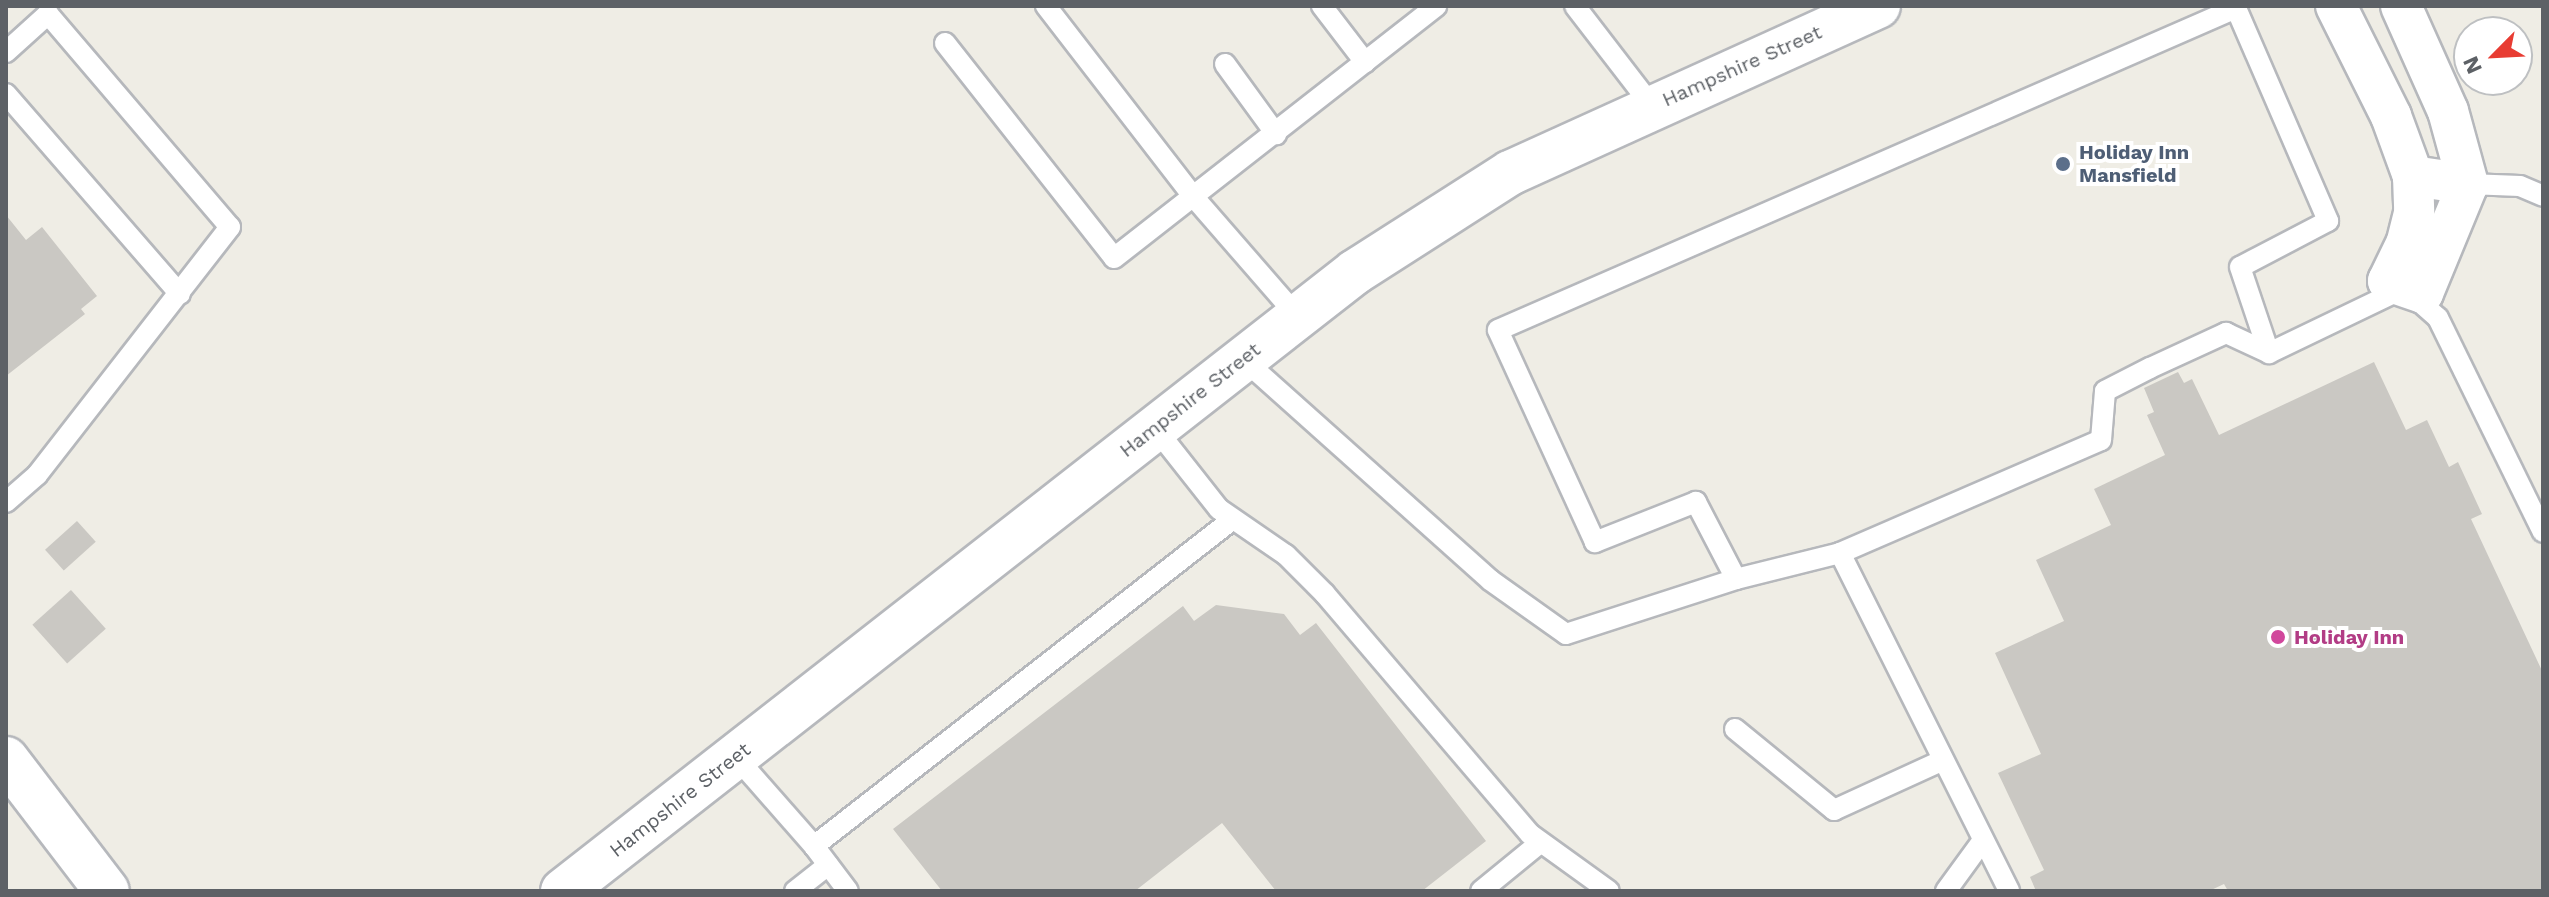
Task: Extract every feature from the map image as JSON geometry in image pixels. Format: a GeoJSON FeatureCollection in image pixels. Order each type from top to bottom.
{"type":"FeatureCollection","features":[{"type":"Feature","properties":{"kind":"street","name":"Hampshire Street"},"geometry":{"type":"LineString","coordinates":[[563,891],[1355,272],[1510,173],[1878,6]]}},
{"type":"Feature","properties":{"kind":"street"},"geometry":{"type":"LineString","coordinates":[[2336,6],[2391,116],[2413,176],[2414,213],[2406,244],[2388,281],[2423,293],[2468,184],[2448,111],[2401,6]]}},
{"type":"Feature","properties":{"kind":"street"},"geometry":{"type":"LineString","coordinates":[[2413,176],[2468,184]]}},
{"type":"Feature","properties":{"kind":"street"},"geometry":{"type":"LineString","coordinates":[[6,759],[107,891]]}},
{"type":"Feature","properties":{"kind":"lane"},"geometry":{"type":"LineString","coordinates":[[1046,6],[1192,195],[1298,317]]}},
{"type":"Feature","properties":{"kind":"lane"},"geometry":{"type":"LineString","coordinates":[[1322,6],[1365,62]]}},
{"type":"Feature","properties":{"kind":"lane"},"geometry":{"type":"LineString","coordinates":[[945,43],[1114,258],[1436,6]]}},
{"type":"Feature","properties":{"kind":"lane"},"geometry":{"type":"LineString","coordinates":[[1575,6],[1652,106]]}},
{"type":"Feature","properties":{"kind":"lane"},"geometry":{"type":"LineString","coordinates":[[1736,579],[1696,502],[1595,542],[1498,330],[2236,8],[2328,221],[2240,267],[2269,353]]}},
{"type":"Feature","properties":{"kind":"lane"},"geometry":{"type":"LineString","coordinates":[[6,52],[48,14],[230,227],[37,475],[6,502]]}},
{"type":"Feature","properties":{"kind":"lane"},"geometry":{"type":"LineString","coordinates":[[1225,64],[1276,134]]}},
{"type":"Feature","properties":{"kind":"lane"},"geometry":{"type":"LineString","coordinates":[[6,94],[180,294]]}},
{"type":"Feature","properties":{"kind":"lane"},"geometry":{"type":"LineString","coordinates":[[2468,184],[2520,186],[2543,196]]}},
{"type":"Feature","properties":{"kind":"lane"},"geometry":{"type":"LineString","coordinates":[[2269,353],[2404,288],[2438,318],[2543,532]]}},
{"type":"Feature","properties":{"kind":"lane"},"geometry":{"type":"LineString","coordinates":[[1243,359],[1490,580],[1566,634],[1736,579],[1840,553],[2101,440],[2105,391],[2226,333],[2269,353]]}},
{"type":"Feature","properties":{"kind":"lane"},"geometry":{"type":"LineString","coordinates":[[1155,428],[1219,509],[1286,555],[1325,594],[1541,842],[1609,891]]}},
{"type":"Feature","properties":{"kind":"lane"},"geometry":{"type":"LineString","coordinates":[[814,846],[1233,519]]}},
{"type":"Feature","properties":{"kind":"lane"},"geometry":{"type":"LineString","coordinates":[[1840,553],[2009,891]]}},
{"type":"Feature","properties":{"kind":"lane"},"geometry":{"type":"LineString","coordinates":[[1735,729],[1834,810],[1943,760]]}},
{"type":"Feature","properties":{"kind":"lane"},"geometry":{"type":"LineString","coordinates":[[735,756],[814,846],[848,891]]}},
{"type":"Feature","properties":{"kind":"lane"},"geometry":{"type":"LineString","coordinates":[[1946,891],[1983,840]]}},
{"type":"Feature","properties":{"kind":"lane"},"geometry":{"type":"LineString","coordinates":[[1481,891],[1541,842]]}},
{"type":"Feature","properties":{"kind":"lane"},"geometry":{"type":"LineString","coordinates":[[795,891],[828,865]]}},
{"type":"Feature","properties":{"kind":"building"},"geometry":{"type":"Polygon","coordinates":[[[6,215],[26,240],[42,227],[97,296],[81,309],[85,314],[6,376],[6,215]]]}},
{"type":"Feature","properties":{"kind":"building","name":"Holiday Inn"},"geometry":{"type":"Polygon","coordinates":[[[2374,362],[2406,430],[2427,420],[2449,467],[2458,462],[2482,514],[2471,519],[2543,673],[2543,891],[2228,891],[2224,884],[2209,891],[2036,891],[2030,877],[2044,870],[1998,773],[2041,754],[1995,653],[2064,621],[2036,560],[2111,525],[2094,489],[2165,455],[2147,415],[2154,412],[2144,388],[2178,372],[2184,383],[2192,379],[2219,435],[2374,362]]]}},
{"type":"Feature","properties":{"kind":"building"},"geometry":{"type":"Polygon","coordinates":[[[77,521],[96,542],[64,571],[45,550],[77,521]]]}},
{"type":"Feature","properties":{"kind":"building"},"geometry":{"type":"Polygon","coordinates":[[[71,590],[106,629],[67,663],[32,625],[71,590]]]}},
{"type":"Feature","properties":{"kind":"building"},"geometry":{"type":"Polygon","coordinates":[[[1216,605],[1284,614],[1300,635],[1316,623],[1486,841],[1422,891],[1276,891],[1222,823],[1135,891],[942,891],[893,829],[1183,606],[1194,621],[1216,605]]]}},
{"type":"Feature","properties":{"kind":"place","name":"Holiday Inn Mansfield"},"geometry":{"type":"Point","coordinates":[2063,164]}},
{"type":"Feature","properties":{"kind":"place","name":"Holiday Inn"},"geometry":{"type":"Point","coordinates":[2278,637]}}]}
